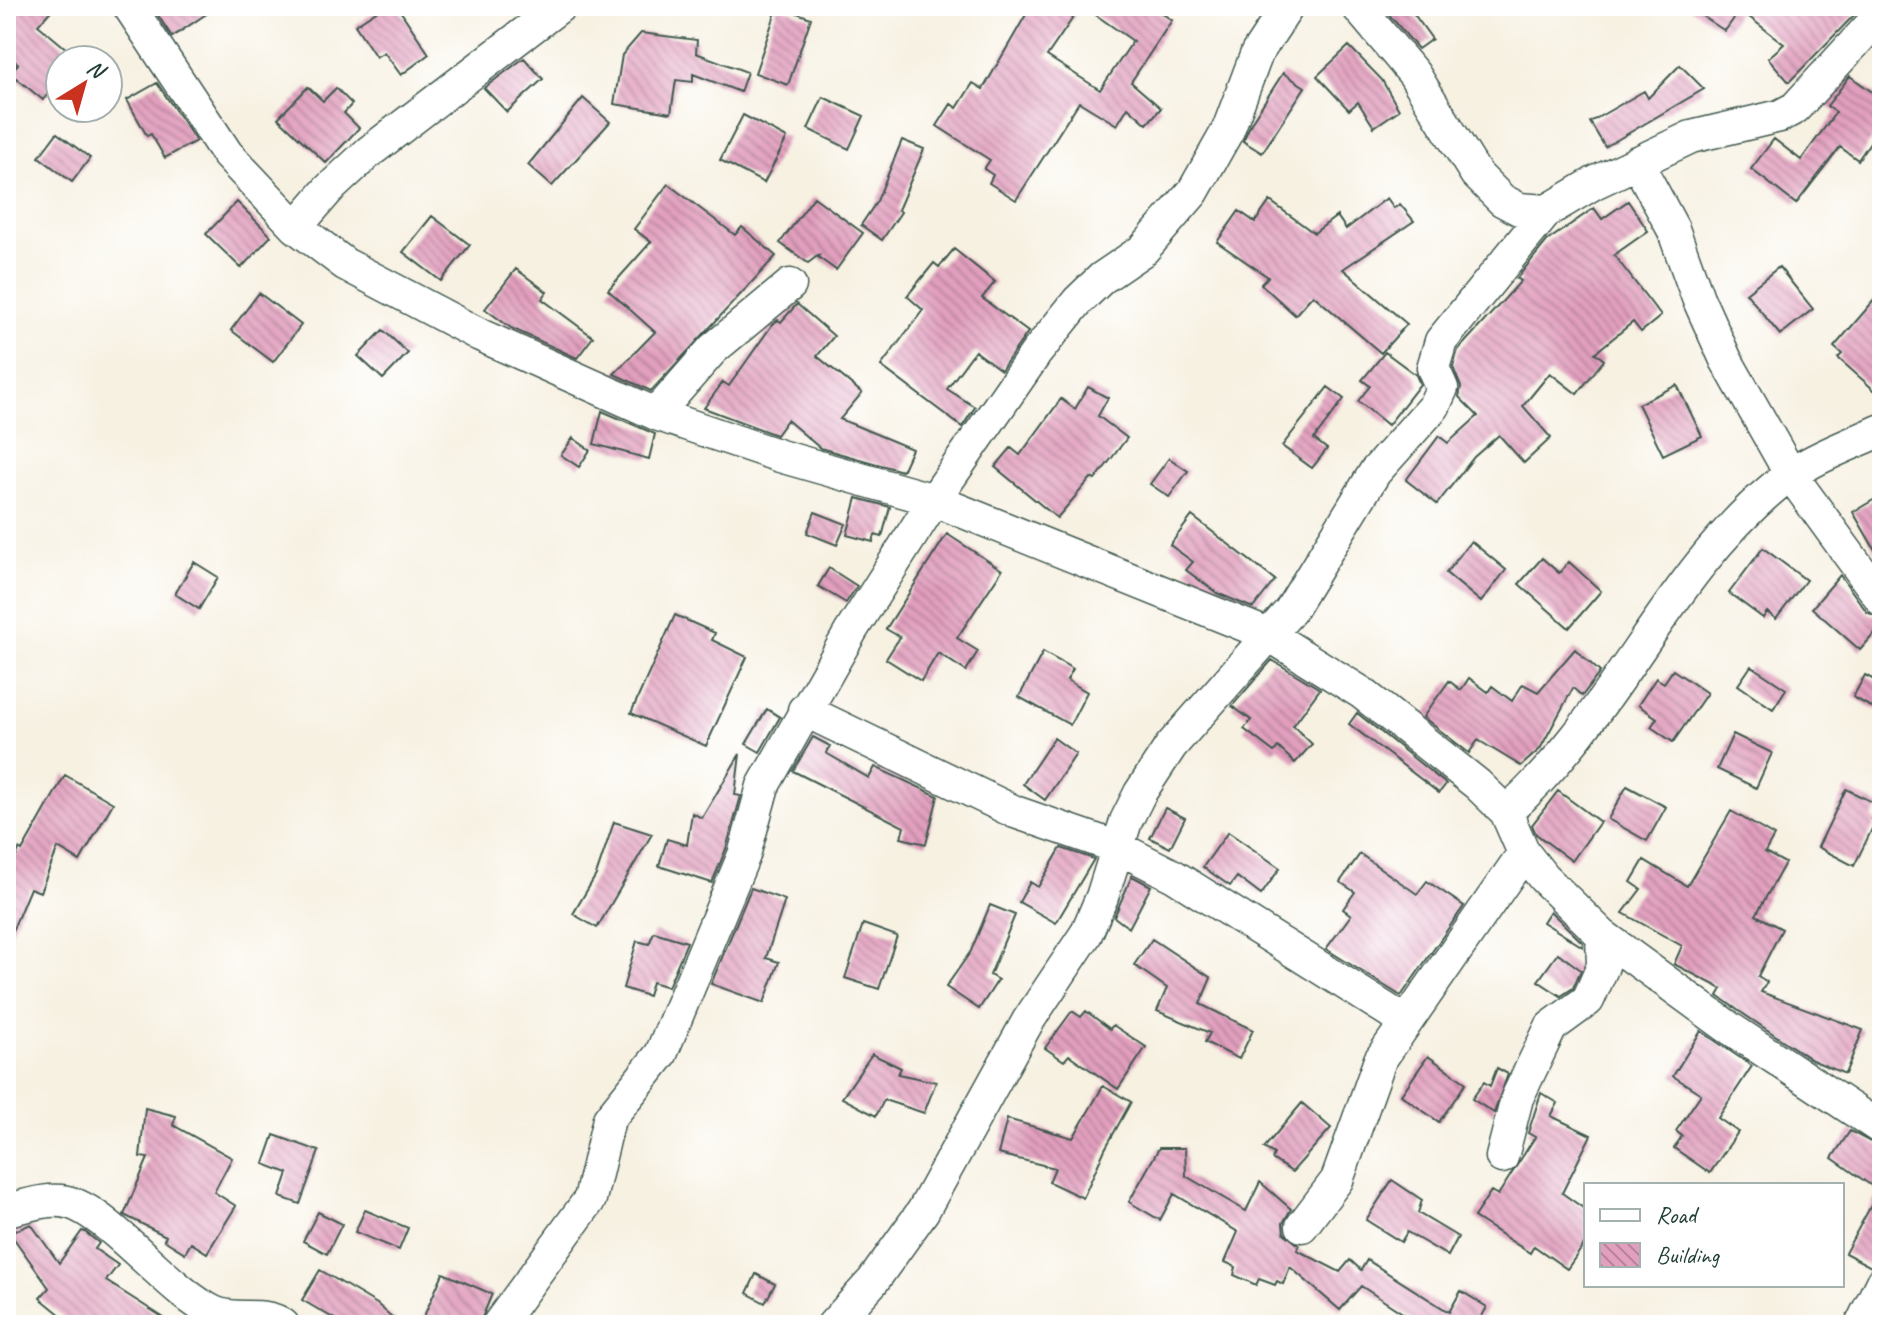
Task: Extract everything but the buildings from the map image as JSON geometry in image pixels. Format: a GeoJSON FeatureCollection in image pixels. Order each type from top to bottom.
{"type":"FeatureCollection","features":[{"type":"Feature","properties":{"kind":"street"},"geometry":{"type":"LineString","coordinates":[[129,6],[227,154],[296,227],[323,249],[388,289],[480,335],[656,414],[780,456],[934,500],[1269,635],[1362,693],[1446,759],[1506,812],[1524,853],[1602,935],[1728,1027],[1882,1129]]}},
{"type":"Feature","properties":{"kind":"street"},"geometry":{"type":"LineString","coordinates":[[296,227],[328,190],[369,152],[560,6]]}},
{"type":"Feature","properties":{"kind":"street"},"geometry":{"type":"LineString","coordinates":[[498,1325],[590,1199],[609,1119],[661,1054],[744,855],[763,786],[804,710],[934,500],[1036,353],[1078,301],[1102,278],[1134,259],[1193,192],[1228,130],[1257,53],[1288,6]]}},
{"type":"Feature","properties":{"kind":"street"},"geometry":{"type":"LineString","coordinates":[[1357,6],[1414,74],[1476,174],[1502,200],[1519,209],[1547,211]]}},
{"type":"Feature","properties":{"kind":"street"},"geometry":{"type":"LineString","coordinates":[[833,1325],[873,1281],[923,1211],[1028,1021],[1086,934],[1119,848],[1126,821],[1140,793],[1171,746],[1290,611],[1318,570],[1375,472],[1434,406],[1442,388],[1433,368],[1441,341],[1547,211],[1637,162],[1691,137],[1780,116],[1795,108],[1882,13]]}},
{"type":"Feature","properties":{"kind":"street"},"geometry":{"type":"LineString","coordinates":[[1637,162],[1673,229],[1698,298],[1726,360],[1791,475],[1882,600]]}},
{"type":"Feature","properties":{"kind":"street"},"geometry":{"type":"LineString","coordinates":[[656,414],[713,349],[790,285]]}},
{"type":"Feature","properties":{"kind":"street"},"geometry":{"type":"LineString","coordinates":[[1506,812],[1549,769],[1608,697],[1709,554],[1745,514],[1791,475],[1882,430]]}},
{"type":"Feature","properties":{"kind":"street"},"geometry":{"type":"LineString","coordinates":[[804,710],[1015,812],[1119,848],[1174,876],[1405,1021]]}},
{"type":"Feature","properties":{"kind":"street"},"geometry":{"type":"LineString","coordinates":[[1302,1226],[1337,1180],[1380,1060],[1524,853]]}},
{"type":"Feature","properties":{"kind":"street"},"geometry":{"type":"LineString","coordinates":[[1502,1157],[1517,1098],[1551,1027],[1588,1000],[1603,966],[1602,935]]}},
{"type":"Feature","properties":{"kind":"street"},"geometry":{"type":"LineString","coordinates":[[6,1210],[59,1200],[87,1207],[157,1273],[213,1312],[242,1322],[263,1316],[283,1325]]}},
{"type":"Feature","properties":{"kind":"street"},"geometry":{"type":"LineString","coordinates":[[1861,1325],[1882,1282]]}}]}
